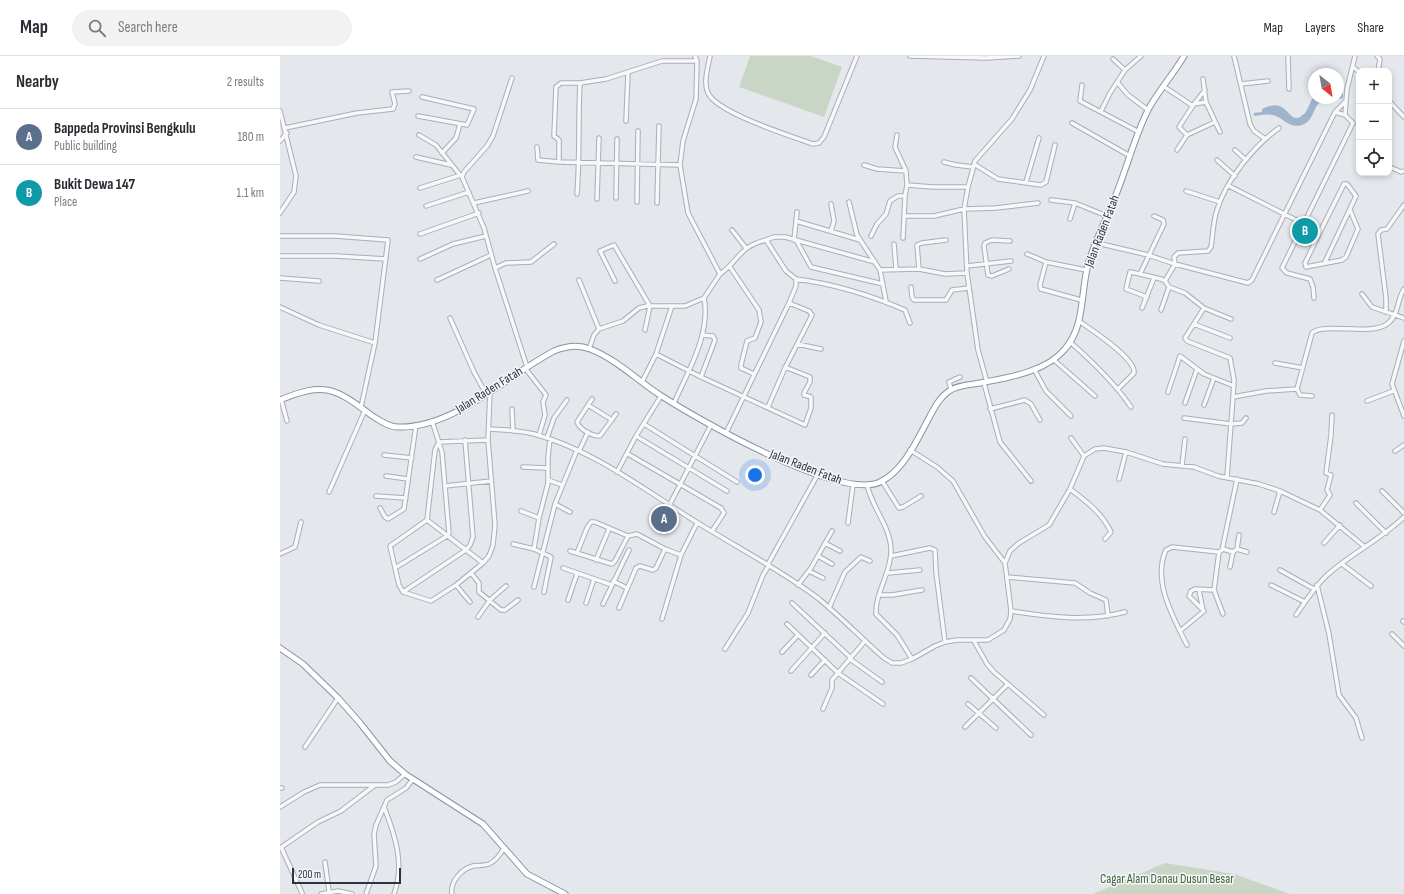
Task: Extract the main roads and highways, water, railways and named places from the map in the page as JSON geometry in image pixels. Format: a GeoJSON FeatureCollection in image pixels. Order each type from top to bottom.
{"type":"FeatureCollection","features":[{"type":"Feature","properties":{"kind":"highway","name":"Jalan Raden Fatah"},"geometry":{"type":"LineString","coordinates":[[281,399],[302,391],[326,389],[345,396],[363,409],[392,426],[400,428],[432,421],[463,408],[558,349],[576,346],[589,348],[606,357],[661,396],[726,433],[778,458],[818,474],[854,485],[867,485],[882,481],[896,468],[910,450],[939,401],[951,389],[1034,369],[1054,360],[1070,342],[1079,321],[1086,270],[1139,132],[1148,110],[1184,56]]}},
{"type":"Feature","properties":{"kind":"highway"},"geometry":{"type":"LineString","coordinates":[[280,648],[303,664],[338,698],[390,761],[413,779],[483,824],[527,874],[565,894]]}},
{"type":"Feature","properties":{"kind":"water"},"geometry":{"type":"Polygon","coordinates":[[[1309,104],[1318,104],[1311,118],[1302,125],[1297,126],[1294,126],[1273,115],[1254,116],[1254,113],[1262,112],[1262,109],[1271,106],[1284,108],[1291,116],[1295,118],[1299,117],[1306,111],[1309,104]]]}},
{"type":"Feature","properties":{"kind":"place","name":"Bukit Dewa 147"},"geometry":{"type":"Point","coordinates":[1305,231]}},
{"type":"Feature","properties":{"kind":"place","name":"Bappeda Provinsi Bengkulu"},"geometry":{"type":"Point","coordinates":[664,519]}},
{"type":"Feature","properties":{"kind":"park label","name":"Cagar Alam Danau Dusun Besar"},"geometry":{"type":"Point","coordinates":[1167,879]}}]}
